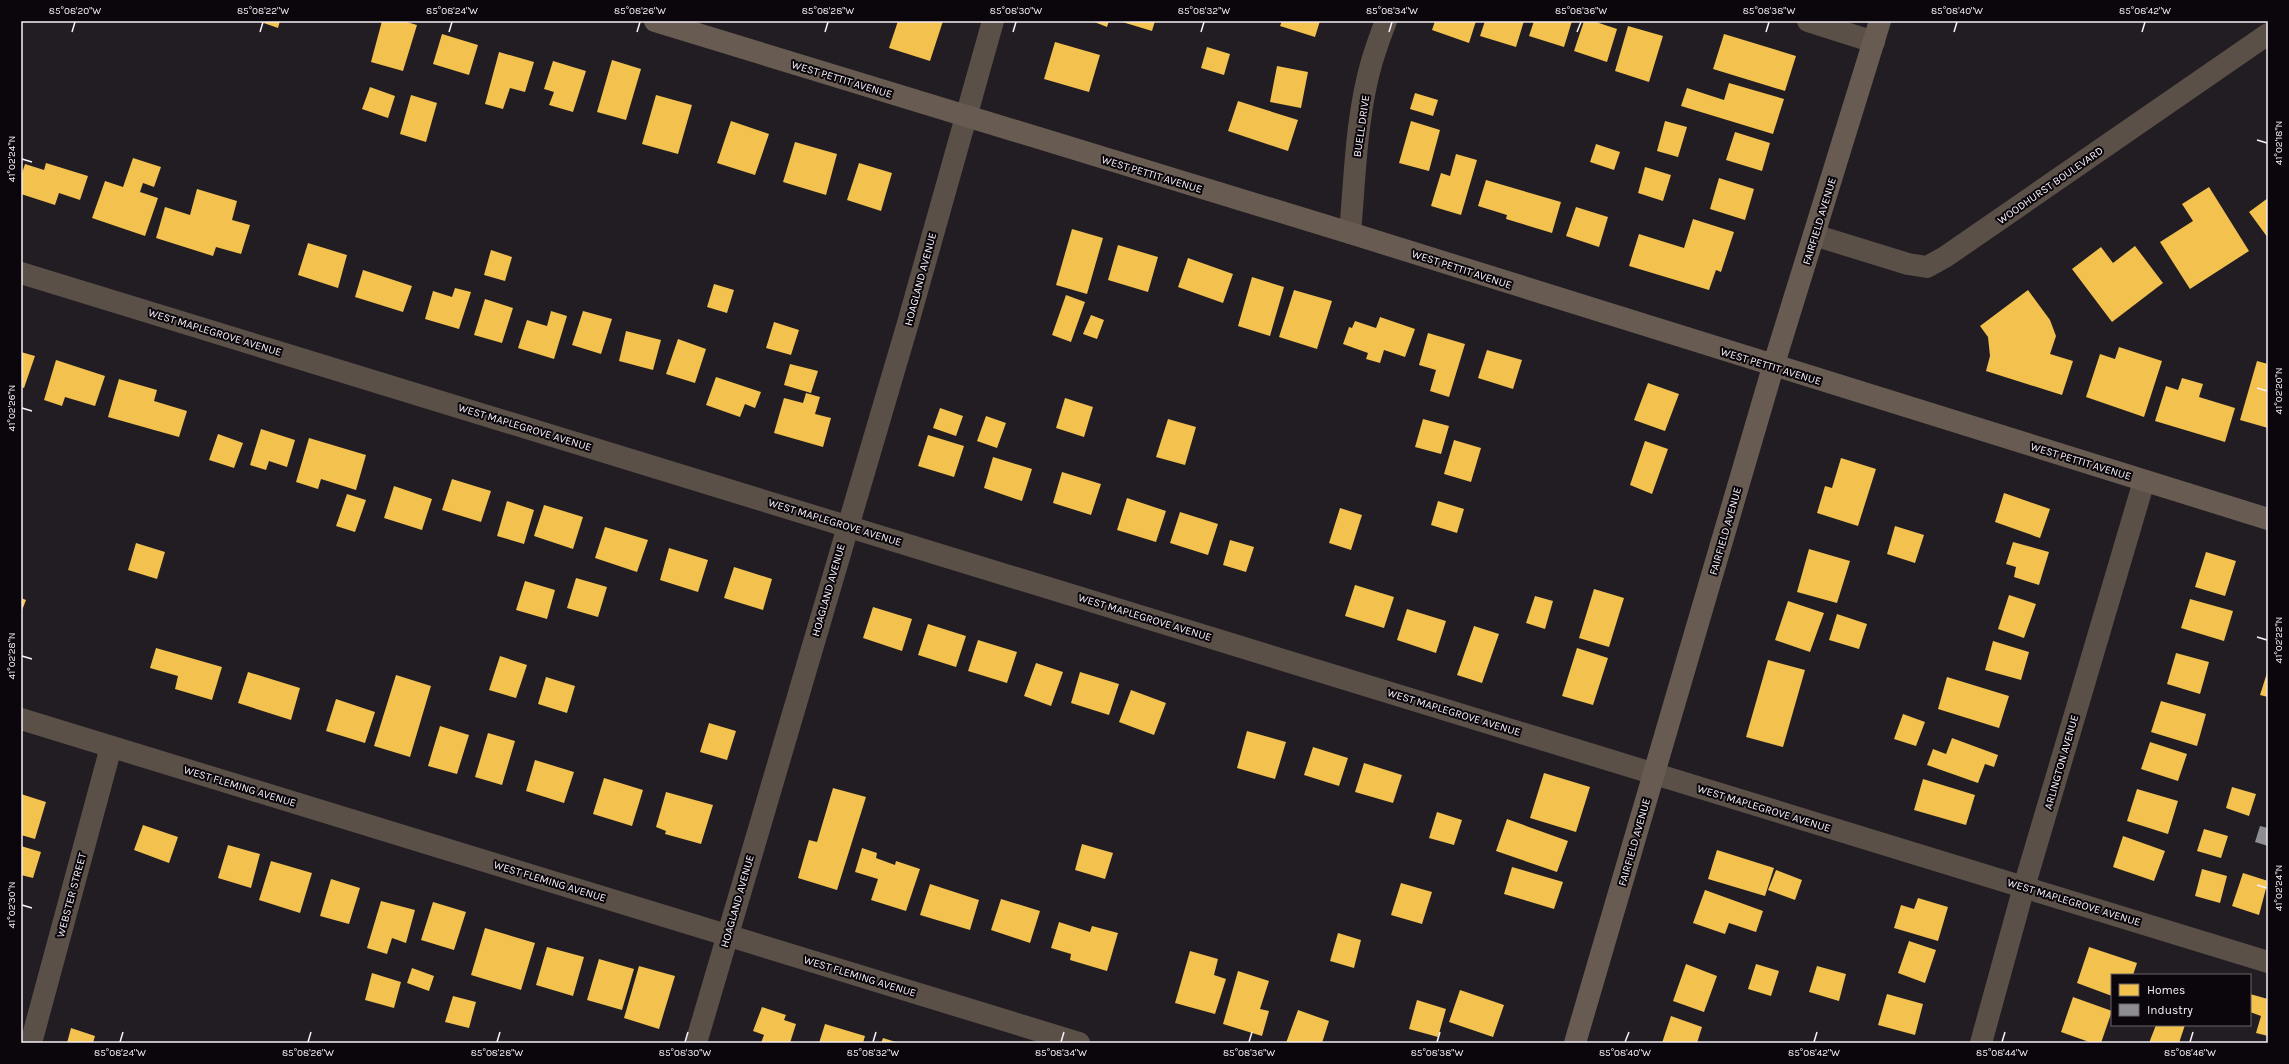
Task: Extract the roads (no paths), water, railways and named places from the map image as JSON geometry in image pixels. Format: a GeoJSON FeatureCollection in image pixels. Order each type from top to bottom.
{"type":"FeatureCollection","features":[{"type":"Feature","properties":{"kind":"street","name":"WEST PETTIT AVENUE"},"geometry":{"type":"LineString","coordinates":[[655,21],[964,117],[1350,233],[1773,367],[2268,519]]}},
{"type":"Feature","properties":{"kind":"street","name":"HOAGLAND AVENUE"},"geometry":{"type":"LineString","coordinates":[[696,1043],[908,323],[964,117],[992,21]]}},
{"type":"Feature","properties":{"kind":"street","name":"BUELL DRIVE"},"geometry":{"type":"LineString","coordinates":[[1350,233],[1358,144],[1367,85],[1372,62],[1386,21]]}},
{"type":"Feature","properties":{"kind":"street"},"geometry":{"type":"LineString","coordinates":[[1808,21],[1874,42]]}},
{"type":"Feature","properties":{"kind":"street","name":"FAIRFIELD AVENUE"},"geometry":{"type":"LineString","coordinates":[[1575,1043],[1773,367],[1880,21]]}},
{"type":"Feature","properties":{"kind":"street","name":"WOODHURST BOULEVARD"},"geometry":{"type":"LineString","coordinates":[[1814,236],[1908,264],[1927,267],[1945,258],[2268,34]]}},
{"type":"Feature","properties":{"kind":"street","name":"WEST MAPLEGROVE AVENUE"},"geometry":{"type":"LineString","coordinates":[[21,273],[2268,962]]}},
{"type":"Feature","properties":{"kind":"street","name":"ARLINGTON AVENUE"},"geometry":{"type":"LineString","coordinates":[[1981,1043],[2024,888],[2144,481]]}},
{"type":"Feature","properties":{"kind":"street","name":"WEST FLEMING AVENUE"},"geometry":{"type":"LineString","coordinates":[[21,719],[1079,1043]]}},
{"type":"Feature","properties":{"kind":"street","name":"WEBSTER STREET"},"geometry":{"type":"LineString","coordinates":[[31,1043],[111,747]]}}]}
